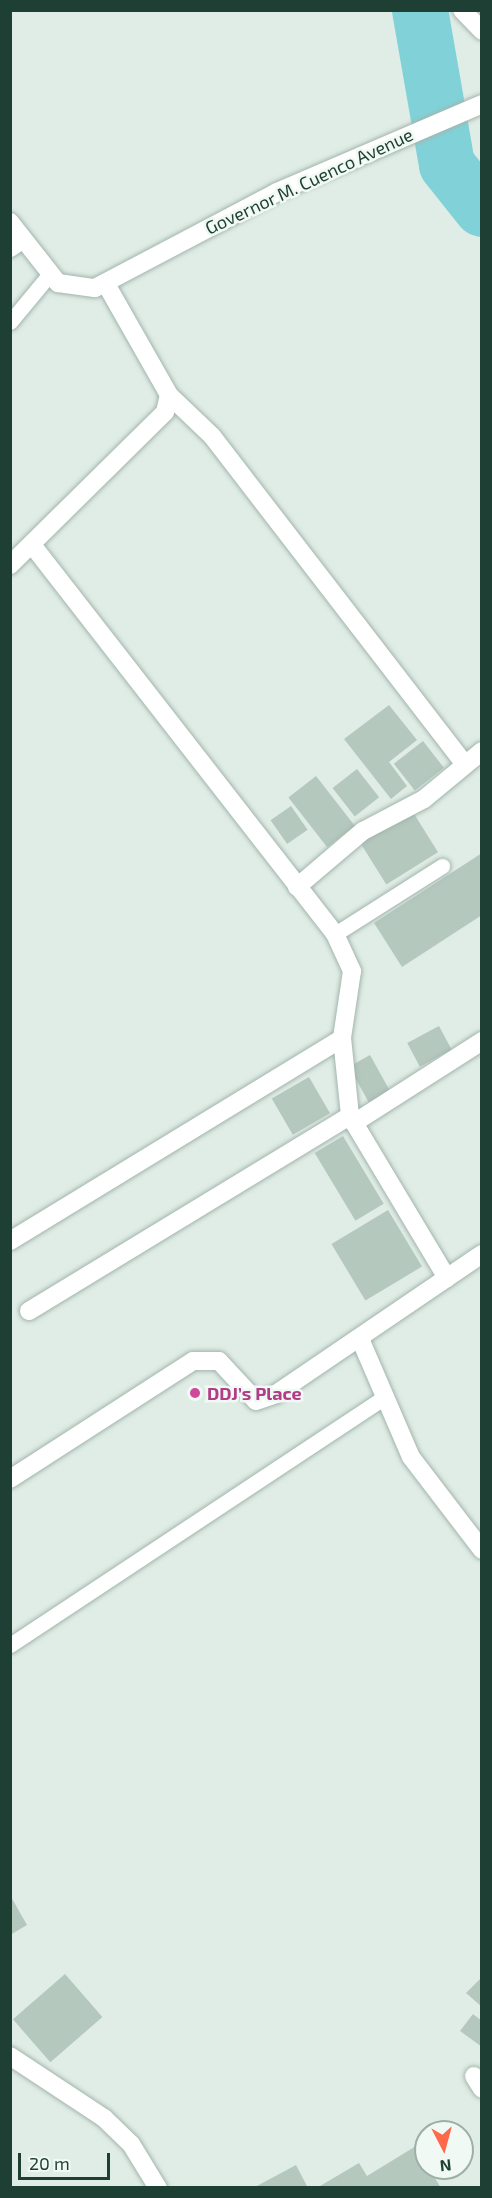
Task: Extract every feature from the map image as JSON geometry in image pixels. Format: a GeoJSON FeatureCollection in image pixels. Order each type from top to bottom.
{"type":"FeatureCollection","features":[{"type":"Feature","properties":{"kind":"street"},"geometry":{"type":"LineString","coordinates":[[462,10],[482,31]]}},
{"type":"Feature","properties":{"kind":"street","name":"Governor M. Cuenco Avenue"},"geometry":{"type":"LineString","coordinates":[[49,275],[74,288],[106,284],[278,192],[478,105]]}},
{"type":"Feature","properties":{"kind":"street"},"geometry":{"type":"LineString","coordinates":[[10,222],[17,245],[49,275]]}},
{"type":"Feature","properties":{"kind":"street"},"geometry":{"type":"LineString","coordinates":[[106,284],[169,395],[212,436],[465,764]]}},
{"type":"Feature","properties":{"kind":"street"},"geometry":{"type":"LineString","coordinates":[[10,565],[33,546],[165,412],[169,395]]}},
{"type":"Feature","properties":{"kind":"street"},"geometry":{"type":"LineString","coordinates":[[33,546],[335,934],[352,971],[342,1038],[352,1119],[447,1278]]}},
{"type":"Feature","properties":{"kind":"street"},"geometry":{"type":"LineString","coordinates":[[297,887],[363,831],[424,799],[482,751]]}},
{"type":"Feature","properties":{"kind":"street"},"geometry":{"type":"LineString","coordinates":[[10,1241],[342,1038]]}},
{"type":"Feature","properties":{"kind":"street"},"geometry":{"type":"LineString","coordinates":[[29,1311],[482,1041]]}},
{"type":"Feature","properties":{"kind":"street"},"geometry":{"type":"LineString","coordinates":[[10,1479],[193,1361],[219,1361],[256,1401],[361,1341],[482,1254]]}},
{"type":"Feature","properties":{"kind":"street"},"geometry":{"type":"LineString","coordinates":[[361,1341],[411,1457],[482,1550]]}},
{"type":"Feature","properties":{"kind":"street"},"geometry":{"type":"LineString","coordinates":[[10,2056],[104,2118],[131,2144],[158,2187]]}},
{"type":"Feature","properties":{"kind":"lane"},"geometry":{"type":"LineString","coordinates":[[10,322],[49,275]]}},
{"type":"Feature","properties":{"kind":"lane"},"geometry":{"type":"LineString","coordinates":[[335,934],[442,866]]}},
{"type":"Feature","properties":{"kind":"lane"},"geometry":{"type":"LineString","coordinates":[[10,1645],[385,1396]]}},
{"type":"Feature","properties":{"kind":"building"},"geometry":{"type":"Polygon","coordinates":[[[389,705],[417,740],[389,762],[407,786],[391,799],[344,739],[389,705]]]}},
{"type":"Feature","properties":{"kind":"building"},"geometry":{"type":"Polygon","coordinates":[[[423,741],[444,768],[415,791],[394,764],[423,741]]]}},
{"type":"Feature","properties":{"kind":"building"},"geometry":{"type":"Polygon","coordinates":[[[357,769],[379,797],[355,816],[333,788],[357,769]]]}},
{"type":"Feature","properties":{"kind":"building"},"geometry":{"type":"Polygon","coordinates":[[[316,776],[355,826],[327,847],[288,798],[316,776]]]}},
{"type":"Feature","properties":{"kind":"building"},"geometry":{"type":"Polygon","coordinates":[[[291,806],[308,830],[287,844],[271,820],[291,806]]]}},
{"type":"Feature","properties":{"kind":"building"},"geometry":{"type":"Polygon","coordinates":[[[411,809],[438,852],[386,885],[359,841],[411,809]]]}},
{"type":"Feature","properties":{"kind":"building"},"geometry":{"type":"Polygon","coordinates":[[[482,853],[482,915],[402,967],[374,923],[482,853]]]}},
{"type":"Feature","properties":{"kind":"building"},"geometry":{"type":"Polygon","coordinates":[[[439,1026],[452,1050],[420,1067],[407,1043],[439,1026]]]}},
{"type":"Feature","properties":{"kind":"building"},"geometry":{"type":"Polygon","coordinates":[[[370,1055],[390,1091],[369,1102],[349,1067],[370,1055]]]}},
{"type":"Feature","properties":{"kind":"building"},"geometry":{"type":"Polygon","coordinates":[[[309,1077],[330,1113],[293,1135],[272,1098],[309,1077]]]}},
{"type":"Feature","properties":{"kind":"building"},"geometry":{"type":"Polygon","coordinates":[[[343,1136],[384,1204],[355,1221],[315,1153],[343,1136]]]}},
{"type":"Feature","properties":{"kind":"building"},"geometry":{"type":"Polygon","coordinates":[[[388,1210],[422,1267],[365,1301],[331,1244],[388,1210]]]}},
{"type":"Feature","properties":{"kind":"building"},"geometry":{"type":"Polygon","coordinates":[[[10,1895],[27,1925],[10,1935],[10,1895]]]}},
{"type":"Feature","properties":{"kind":"building"},"geometry":{"type":"Polygon","coordinates":[[[65,1974],[102,2017],[50,2062],[13,2019],[65,1974]]]}},
{"type":"Feature","properties":{"kind":"building"},"geometry":{"type":"Polygon","coordinates":[[[482,1977],[482,2007],[466,1993],[482,1977]]]}},
{"type":"Feature","properties":{"kind":"building"},"geometry":{"type":"Polygon","coordinates":[[[473,2014],[482,2021],[482,2047],[460,2031],[473,2014]]]}},
{"type":"Feature","properties":{"kind":"building"},"geometry":{"type":"Polygon","coordinates":[[[414,2147],[414,2180],[436,2180],[441,2188],[320,2186],[359,2163],[367,2176],[414,2147]]]}},
{"type":"Feature","properties":{"kind":"building"},"geometry":{"type":"Polygon","coordinates":[[[296,2165],[308,2188],[253,2188],[296,2165]]]}},
{"type":"Feature","properties":{"kind":"waterway"},"geometry":{"type":"LineString","coordinates":[[420,10],[447,165],[482,209]]}},
{"type":"Feature","properties":{"kind":"place","name":"DDJ’s Place"},"geometry":{"type":"Point","coordinates":[195,1393]}}]}
